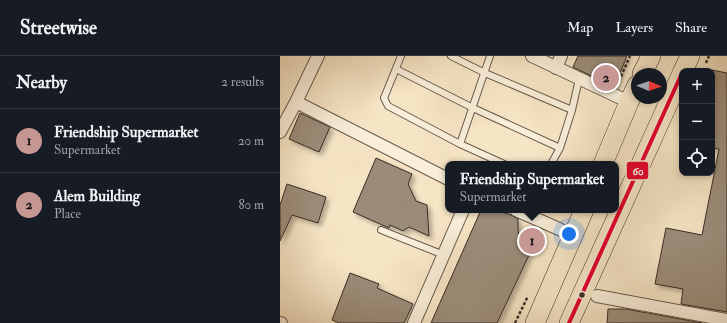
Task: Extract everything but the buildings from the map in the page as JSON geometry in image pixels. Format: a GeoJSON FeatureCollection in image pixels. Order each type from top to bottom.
{"type":"FeatureCollection","features":[{"type":"Feature","properties":{"kind":"main road"},"geometry":{"type":"LineString","coordinates":[[645,68],[651,56]]}},
{"type":"Feature","properties":{"kind":"main road"},"geometry":{"type":"LineString","coordinates":[[684,68],[690,56]]}},
{"type":"Feature","properties":{"kind":"main road"},"geometry":{"type":"LineString","coordinates":[[619,212],[679,79]]}},
{"type":"Feature","properties":{"kind":"main road"},"geometry":{"type":"LineString","coordinates":[[604,161],[631,99]]}},
{"type":"Feature","properties":{"kind":"main road"},"geometry":{"type":"LineString","coordinates":[[535,323],[583,213]]}},
{"type":"Feature","properties":{"kind":"main road"},"geometry":{"type":"LineString","coordinates":[[569,323],[619,213]]}},
{"type":"Feature","properties":{"kind":"street"},"geometry":{"type":"LineString","coordinates":[[280,132],[318,56]]}},
{"type":"Feature","properties":{"kind":"street"},"geometry":{"type":"LineString","coordinates":[[532,56],[579,79],[631,93]]}},
{"type":"Feature","properties":{"kind":"street"},"geometry":{"type":"LineString","coordinates":[[556,68],[561,56]]}},
{"type":"Feature","properties":{"kind":"street"},"geometry":{"type":"LineString","coordinates":[[296,102],[445,177]]}},
{"type":"Feature","properties":{"kind":"street"},"geometry":{"type":"LineString","coordinates":[[414,323],[462,213]]}},
{"type":"Feature","properties":{"kind":"street"},"geometry":{"type":"LineString","coordinates":[[523,213],[573,236]]}},
{"type":"Feature","properties":{"kind":"street"},"geometry":{"type":"LineString","coordinates":[[597,296],[727,320]]}},
{"type":"Feature","properties":{"kind":"lane"},"geometry":{"type":"LineString","coordinates":[[401,56],[384,98],[388,106],[460,144],[497,161]]}},
{"type":"Feature","properties":{"kind":"lane"},"geometry":{"type":"LineString","coordinates":[[451,56],[485,73],[572,110]]}},
{"type":"Feature","properties":{"kind":"lane"},"geometry":{"type":"LineString","coordinates":[[460,144],[490,56]]}},
{"type":"Feature","properties":{"kind":"lane"},"geometry":{"type":"LineString","coordinates":[[396,69],[473,108],[560,148]]}},
{"type":"Feature","properties":{"kind":"lane"},"geometry":{"type":"LineString","coordinates":[[553,161],[560,148],[572,110],[579,79]]}},
{"type":"Feature","properties":{"kind":"lane"},"geometry":{"type":"LineString","coordinates":[[381,230],[444,255]]}},
{"type":"Feature","properties":{"kind":"transit line","name":"60"},"geometry":{"type":"LineString","coordinates":[[619,212],[679,80]]}},
{"type":"Feature","properties":{"kind":"transit line","name":"60"},"geometry":{"type":"LineString","coordinates":[[569,323],[619,213]]}},
{"type":"Feature","properties":{"kind":"place","name":"Alem Building"},"geometry":{"type":"Point","coordinates":[606,78]}},
{"type":"Feature","properties":{"kind":"place","name":"Friendship Supermarket"},"geometry":{"type":"Point","coordinates":[532,241]}}]}
